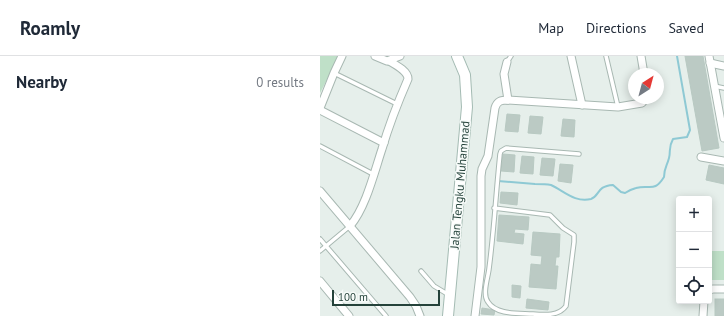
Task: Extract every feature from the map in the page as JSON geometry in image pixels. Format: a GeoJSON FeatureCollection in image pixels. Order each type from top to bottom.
{"type":"FeatureCollection","features":[{"type":"Feature","properties":{"kind":"main road","name":"Jalan Tengku Muhammad"},"geometry":{"type":"LineString","coordinates":[[448,316],[467,107],[465,75],[457,56]]}},
{"type":"Feature","properties":{"kind":"street"},"geometry":{"type":"LineString","coordinates":[[342,56],[320,109],[384,143]]}},
{"type":"Feature","properties":{"kind":"street"},"geometry":{"type":"LineString","coordinates":[[350,226],[354,222],[366,197],[397,104],[408,79],[406,72],[389,61],[384,61],[375,56]]}},
{"type":"Feature","properties":{"kind":"street"},"geometry":{"type":"LineString","coordinates":[[389,61],[400,56]]}},
{"type":"Feature","properties":{"kind":"street"},"geometry":{"type":"LineString","coordinates":[[571,56],[582,106]]}},
{"type":"Feature","properties":{"kind":"street"},"geometry":{"type":"LineString","coordinates":[[641,56],[643,68]]}},
{"type":"Feature","properties":{"kind":"street"},"geometry":{"type":"LineString","coordinates":[[508,100],[504,74],[509,59]]}},
{"type":"Feature","properties":{"kind":"street"},"geometry":{"type":"LineString","coordinates":[[710,60],[724,66]]}},
{"type":"Feature","properties":{"kind":"street"},"geometry":{"type":"LineString","coordinates":[[710,60],[714,86],[721,111],[724,138]]}},
{"type":"Feature","properties":{"kind":"street"},"geometry":{"type":"LineString","coordinates":[[476,316],[481,267],[481,176],[482,169],[488,156],[496,105],[501,100],[582,106],[618,107],[629,104]]}},
{"type":"Feature","properties":{"kind":"street"},"geometry":{"type":"LineString","coordinates":[[701,157],[724,162]]}},
{"type":"Feature","properties":{"kind":"street"},"geometry":{"type":"LineString","coordinates":[[320,191],[410,297],[420,316]]}},
{"type":"Feature","properties":{"kind":"street"},"geometry":{"type":"LineString","coordinates":[[320,281],[348,316]]}},
{"type":"Feature","properties":{"kind":"street"},"geometry":{"type":"LineString","coordinates":[[712,289],[724,289]]}},
{"type":"Feature","properties":{"kind":"street"},"geometry":{"type":"LineString","coordinates":[[704,304],[704,316]]}},
{"type":"Feature","properties":{"kind":"lane"},"geometry":{"type":"LineString","coordinates":[[606,56],[618,107]]}},
{"type":"Feature","properties":{"kind":"lane"},"geometry":{"type":"LineString","coordinates":[[334,73],[397,104]]}},
{"type":"Feature","properties":{"kind":"lane"},"geometry":{"type":"LineString","coordinates":[[714,86],[724,88]]}},
{"type":"Feature","properties":{"kind":"lane"},"geometry":{"type":"LineString","coordinates":[[320,146],[373,174]]}},
{"type":"Feature","properties":{"kind":"lane"},"geometry":{"type":"LineString","coordinates":[[494,208],[550,215],[563,228],[572,233],[574,239],[566,306],[556,315],[503,314],[488,303],[486,295],[494,208],[500,154],[503,149],[506,148],[579,154]]}},
{"type":"Feature","properties":{"kind":"lane"},"geometry":{"type":"LineString","coordinates":[[320,251],[350,226]]}},
{"type":"Feature","properties":{"kind":"lane"},"geometry":{"type":"LineString","coordinates":[[320,238],[386,316]]}},
{"type":"Feature","properties":{"kind":"lane"},"geometry":{"type":"LineString","coordinates":[[421,271],[434,286],[450,296]]}},
{"type":"Feature","properties":{"kind":"green space"},"geometry":{"type":"Polygon","coordinates":[[[320,56],[339,56],[320,93],[320,56]]]}},
{"type":"Feature","properties":{"kind":"green space"},"geometry":{"type":"Polygon","coordinates":[[[712,251],[724,251],[724,280],[712,280],[712,251]]]}},
{"type":"Feature","properties":{"kind":"building"},"geometry":{"type":"Polygon","coordinates":[[[685,56],[703,56],[719,148],[702,151],[685,56]]]}},
{"type":"Feature","properties":{"kind":"building"},"geometry":{"type":"Polygon","coordinates":[[[507,114],[520,115],[518,132],[505,131],[507,114]]]}},
{"type":"Feature","properties":{"kind":"building"},"geometry":{"type":"Polygon","coordinates":[[[530,116],[543,117],[541,134],[528,133],[530,116]]]}},
{"type":"Feature","properties":{"kind":"building"},"geometry":{"type":"Polygon","coordinates":[[[563,119],[575,120],[574,137],[561,136],[563,119]]]}},
{"type":"Feature","properties":{"kind":"building"},"geometry":{"type":"Polygon","coordinates":[[[503,154],[515,155],[514,172],[501,171],[503,154]]]}},
{"type":"Feature","properties":{"kind":"building"},"geometry":{"type":"Polygon","coordinates":[[[522,156],[534,157],[533,174],[520,173],[522,156]]]}},
{"type":"Feature","properties":{"kind":"building"},"geometry":{"type":"Polygon","coordinates":[[[542,158],[555,159],[553,176],[540,175],[542,158]]]}},
{"type":"Feature","properties":{"kind":"building"},"geometry":{"type":"Polygon","coordinates":[[[560,164],[573,165],[571,183],[558,181],[560,164]]]}},
{"type":"Feature","properties":{"kind":"building"},"geometry":{"type":"Polygon","coordinates":[[[709,165],[724,168],[724,184],[706,180],[709,165]]]}},
{"type":"Feature","properties":{"kind":"building"},"geometry":{"type":"Polygon","coordinates":[[[501,192],[518,193],[517,205],[500,203],[501,192]]]}},
{"type":"Feature","properties":{"kind":"building"},"geometry":{"type":"Polygon","coordinates":[[[499,215],[529,217],[528,230],[515,229],[514,233],[524,234],[523,244],[497,241],[499,215]]]}},
{"type":"Feature","properties":{"kind":"building"},"geometry":{"type":"Polygon","coordinates":[[[533,232],[560,234],[559,257],[556,257],[555,266],[558,266],[556,289],[529,287],[531,264],[541,265],[542,256],[531,255],[533,232]]]}},
{"type":"Feature","properties":{"kind":"building"},"geometry":{"type":"Polygon","coordinates":[[[512,285],[521,286],[520,298],[512,297],[512,285]]]}},
{"type":"Feature","properties":{"kind":"building"},"geometry":{"type":"Polygon","coordinates":[[[527,299],[549,302],[548,310],[526,308],[527,299]]]}},
{"type":"Feature","properties":{"kind":"building"},"geometry":{"type":"Polygon","coordinates":[[[715,299],[724,299],[724,316],[715,316],[715,299]]]}},
{"type":"Feature","properties":{"kind":"building"},"geometry":{"type":"Polygon","coordinates":[[[482,308],[495,310],[494,315],[481,314],[482,308]]]}},
{"type":"Feature","properties":{"kind":"waterway"},"geometry":{"type":"LineString","coordinates":[[498,181],[551,185],[570,196],[585,200],[594,198],[601,189],[608,186],[613,185],[621,192],[625,193],[636,188],[652,187],[657,185],[664,177],[673,139],[687,137],[690,130],[677,56]]}}]}
